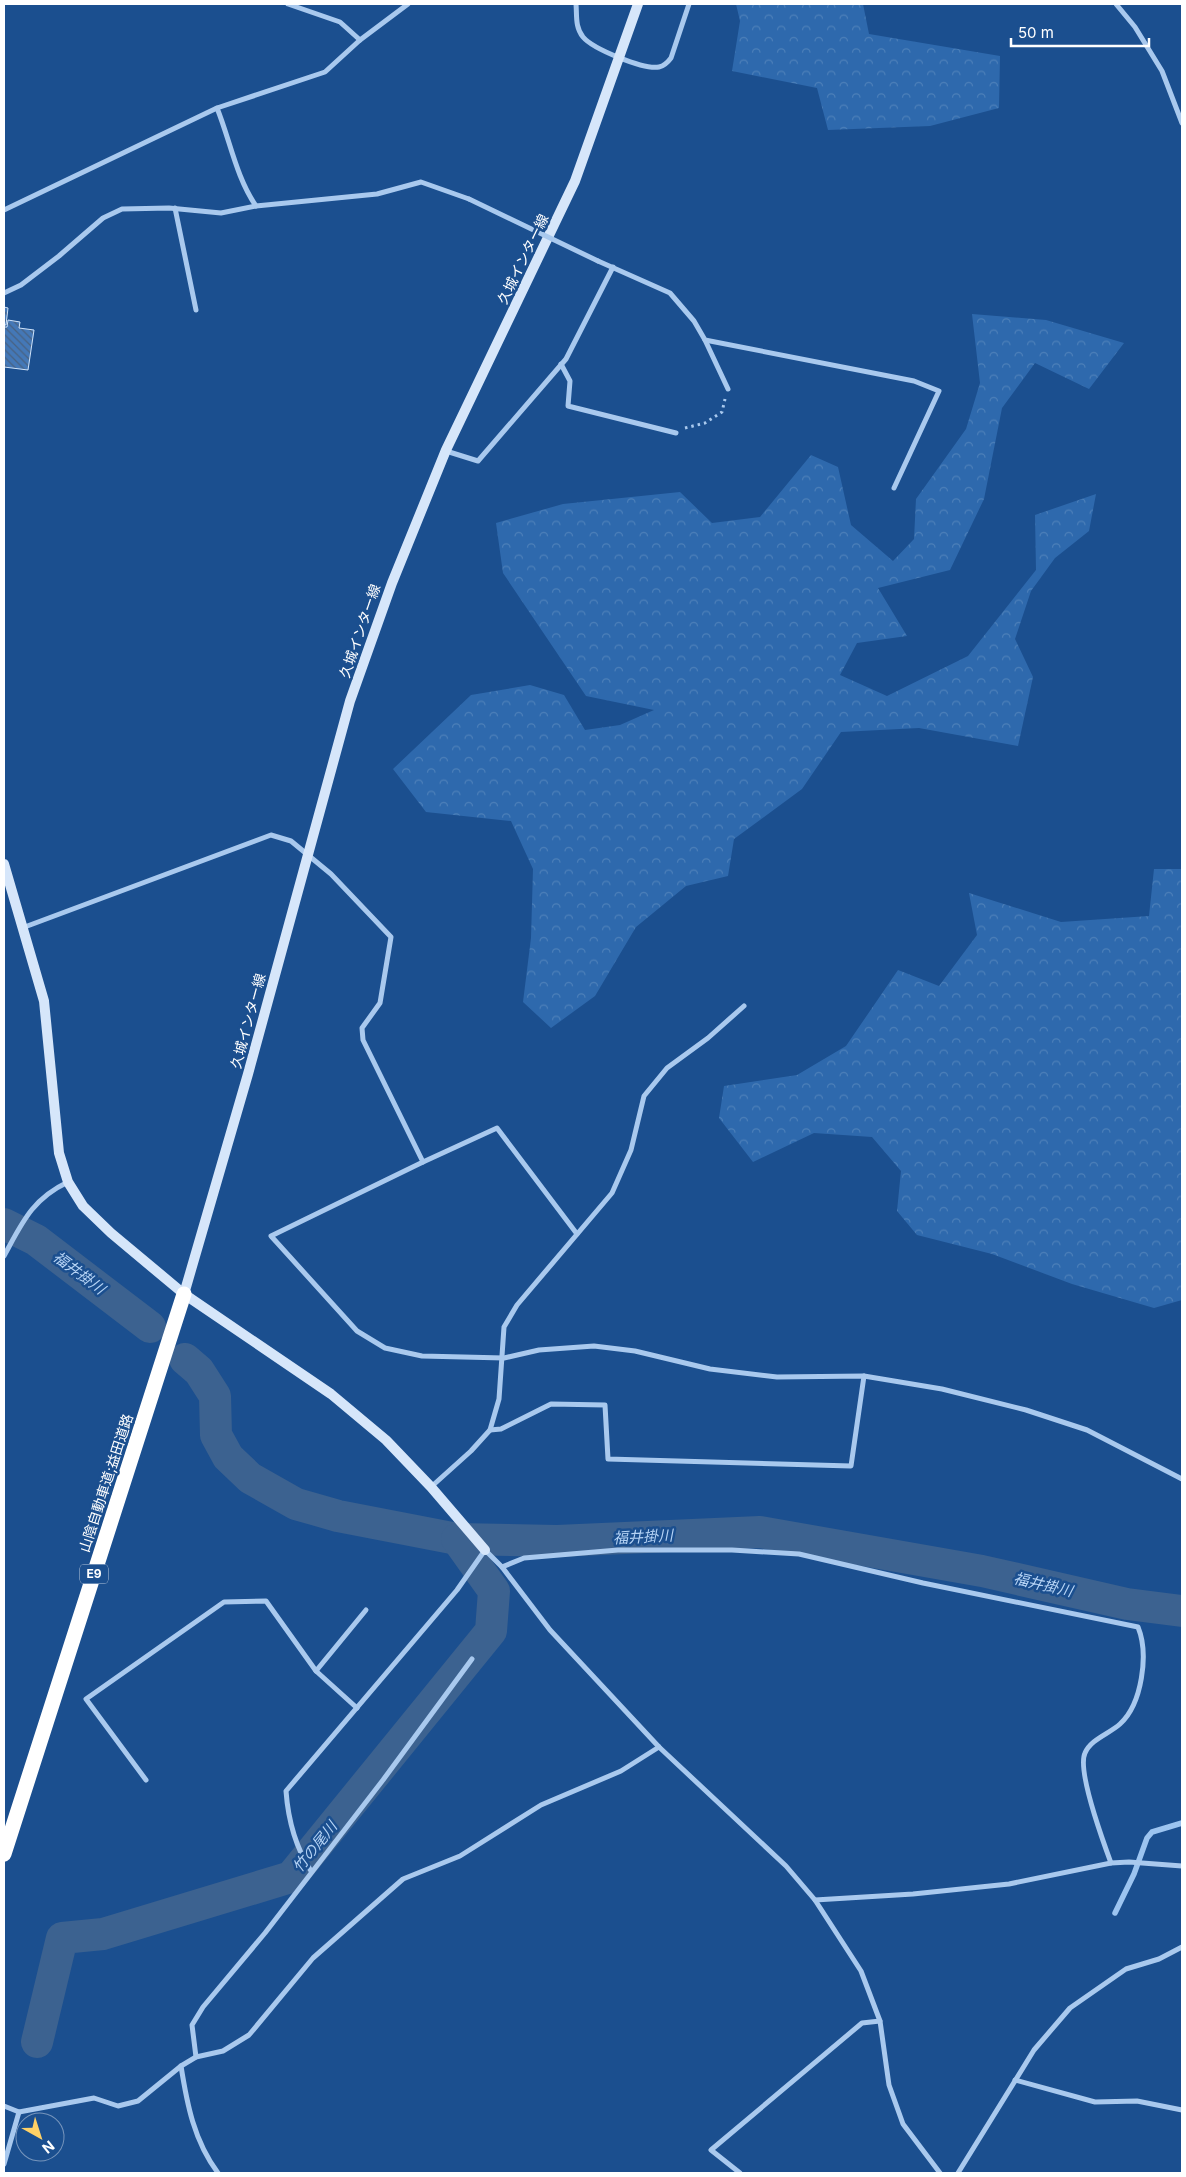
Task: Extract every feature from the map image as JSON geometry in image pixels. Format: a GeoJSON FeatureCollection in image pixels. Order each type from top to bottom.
{"type":"FeatureCollection","features":[{"type":"Feature","properties":{"kind":"highway","name":"山陰自動車道;益田道路"},"geometry":{"type":"LineString","coordinates":[[4,1854],[184,1294]]}},
{"type":"Feature","properties":{"kind":"main road","name":"久城インター線"},"geometry":{"type":"LineString","coordinates":[[184,1294],[248,1074],[350,701],[392,583],[446,450],[575,181],[638,4]]}},
{"type":"Feature","properties":{"kind":"main road"},"geometry":{"type":"LineString","coordinates":[[4,864],[44,1002],[59,1152],[68,1182],[83,1206],[111,1234],[184,1294],[331,1394],[386,1440],[431,1487],[485,1550]]}},
{"type":"Feature","properties":{"kind":"street"},"geometry":{"type":"LineString","coordinates":[[288,4],[340,22],[360,40]]}},
{"type":"Feature","properties":{"kind":"street"},"geometry":{"type":"LineString","coordinates":[[4,210],[217,108],[324,72],[360,40],[408,4]]}},
{"type":"Feature","properties":{"kind":"street"},"geometry":{"type":"LineString","coordinates":[[576,4],[576,24],[582,36],[588,42],[620,58],[657,68],[666,64],[671,58],[689,4]]}},
{"type":"Feature","properties":{"kind":"street"},"geometry":{"type":"LineString","coordinates":[[1116,4],[1134,27],[1162,71],[1182,123]]}},
{"type":"Feature","properties":{"kind":"street"},"geometry":{"type":"LineString","coordinates":[[217,108],[230,139],[244,188],[256,206]]}},
{"type":"Feature","properties":{"kind":"street"},"geometry":{"type":"LineString","coordinates":[[4,293],[21,285],[59,256],[103,218],[122,209],[175,208],[221,213],[256,206],[377,194],[421,182],[469,199],[598,261],[670,293],[694,321],[728,389]]}},
{"type":"Feature","properties":{"kind":"street"},"geometry":{"type":"LineString","coordinates":[[175,208],[196,310]]}},
{"type":"Feature","properties":{"kind":"street"},"geometry":{"type":"LineString","coordinates":[[446,450],[478,461],[561,364],[613,267]]}},
{"type":"Feature","properties":{"kind":"street"},"geometry":{"type":"LineString","coordinates":[[705,340],[914,381],[939,391],[894,488]]}},
{"type":"Feature","properties":{"kind":"street"},"geometry":{"type":"LineString","coordinates":[[561,364],[570,381],[568,406],[676,433]]}},
{"type":"Feature","properties":{"kind":"street"},"geometry":{"type":"LineString","coordinates":[[22,928],[271,835],[291,841],[331,874],[391,937],[380,1003],[362,1028],[363,1040],[423,1162]]}},
{"type":"Feature","properties":{"kind":"street"},"geometry":{"type":"LineString","coordinates":[[431,1487],[471,1451],[490,1430],[499,1399],[504,1358],[504,1327],[516,1306],[612,1193],[632,1150],[644,1096],[667,1068],[708,1038],[744,1006]]}},
{"type":"Feature","properties":{"kind":"street"},"geometry":{"type":"LineString","coordinates":[[577,1234],[497,1128],[271,1236],[357,1331],[385,1348],[422,1356],[504,1358],[539,1350],[594,1346],[635,1351],[710,1369],[777,1378],[864,1376],[942,1389],[1026,1410],[1087,1430],[1182,1480]]}},
{"type":"Feature","properties":{"kind":"street"},"geometry":{"type":"LineString","coordinates":[[4,1256],[23,1220],[49,1191],[68,1182]]}},
{"type":"Feature","properties":{"kind":"street"},"geometry":{"type":"LineString","coordinates":[[490,1430],[502,1429],[551,1404],[605,1405],[608,1459],[851,1466],[864,1376]]}},
{"type":"Feature","properties":{"kind":"street"},"geometry":{"type":"LineString","coordinates":[[311,1871],[304,1860],[288,1811],[286,1791],[457,1590],[485,1550],[502,1566],[550,1630],[659,1747],[786,1866],[815,1900],[861,1971],[880,2021],[889,2085],[903,2124],[940,2173]]}},
{"type":"Feature","properties":{"kind":"street"},"geometry":{"type":"LineString","coordinates":[[502,1566],[524,1558],[618,1550],[732,1550],[799,1554],[923,1583],[1138,1627],[1143,1639],[1144,1665],[1134,1703],[1121,1723],[1093,1742],[1084,1754],[1084,1775],[1111,1863]]}},
{"type":"Feature","properties":{"kind":"street"},"geometry":{"type":"LineString","coordinates":[[146,1780],[86,1700],[224,1602],[266,1601],[316,1671],[357,1708]]}},
{"type":"Feature","properties":{"kind":"street"},"geometry":{"type":"LineString","coordinates":[[316,1671],[366,1610]]}},
{"type":"Feature","properties":{"kind":"street"},"geometry":{"type":"LineString","coordinates":[[196,2057],[192,2025],[203,2007],[265,1933],[383,1780],[472,1659]]}},
{"type":"Feature","properties":{"kind":"street"},"geometry":{"type":"LineString","coordinates":[[4,2106],[19,2112],[94,2098],[118,2106],[138,2102],[181,2066],[196,2057],[223,2051],[249,2035],[313,1958],[403,1879],[460,1856],[541,1805],[621,1771],[659,1747]]}},
{"type":"Feature","properties":{"kind":"street"},"geometry":{"type":"LineString","coordinates":[[815,1900],[913,1894],[1009,1884],[1111,1863],[1129,1862],[1182,1866]]}},
{"type":"Feature","properties":{"kind":"street"},"geometry":{"type":"LineString","coordinates":[[958,2173],[1034,2050],[1070,2008],[1126,1969],[1159,1959],[1182,1947]]}},
{"type":"Feature","properties":{"kind":"street"},"geometry":{"type":"LineString","coordinates":[[740,2173],[711,2150],[862,2023],[880,2021]]}},
{"type":"Feature","properties":{"kind":"street"},"geometry":{"type":"LineString","coordinates":[[181,2066],[187,2104],[200,2146],[218,2173]]}},
{"type":"Feature","properties":{"kind":"street"},"geometry":{"type":"LineString","coordinates":[[1015,2080],[1095,2102],[1137,2101],[1182,2110]]}},
{"type":"Feature","properties":{"kind":"street"},"geometry":{"type":"LineString","coordinates":[[4,2164],[15,2126]]}},
{"type":"Feature","properties":{"kind":"path"},"geometry":{"type":"LineString","coordinates":[[676,433],[686,427],[705,423],[722,412],[728,389]]}},
{"type":"Feature","properties":{"kind":"green space"},"geometry":{"type":"Polygon","coordinates":[[[736,4],[863,4],[869,34],[1000,56],[999,108],[930,126],[828,130],[817,88],[732,71],[740,21],[736,4]]]}},
{"type":"Feature","properties":{"kind":"green space"},"geometry":{"type":"Polygon","coordinates":[[[972,314],[1046,320],[1124,343],[1089,389],[1035,363],[1002,408],[984,499],[950,570],[878,588],[907,636],[857,643],[840,675],[887,696],[968,656],[1036,570],[1035,515],[1096,494],[1089,531],[1055,558],[1031,591],[1015,639],[1033,677],[1018,746],[919,728],[841,732],[802,789],[734,839],[728,876],[686,886],[636,927],[595,996],[551,1028],[523,1002],[531,938],[533,869],[511,821],[426,812],[393,769],[471,695],[530,685],[564,695],[585,730],[620,725],[654,710],[586,696],[503,573],[496,523],[563,504],[680,492],[712,523],[760,517],[811,455],[838,467],[851,525],[893,561],[914,539],[916,499],[966,429],[980,383],[972,314]]]}},
{"type":"Feature","properties":{"kind":"green space"},"geometry":{"type":"Polygon","coordinates":[[[1154,869],[1182,869],[1182,1300],[1154,1308],[1072,1284],[992,1254],[917,1235],[897,1211],[901,1171],[872,1137],[814,1133],[753,1162],[719,1118],[724,1086],[797,1075],[846,1046],[898,970],[939,986],[977,935],[969,893],[1061,922],[1149,916],[1154,869]]]}},
{"type":"Feature","properties":{"kind":"building"},"geometry":{"type":"Polygon","coordinates":[[[4,307],[8,308],[6,325],[4,325],[4,307]]]}},
{"type":"Feature","properties":{"kind":"building"},"geometry":{"type":"Polygon","coordinates":[[[8,320],[20,322],[19,328],[34,330],[28,370],[4,367],[4,327],[7,327],[8,320]]]}},
{"type":"Feature","properties":{"kind":"waterway","name":"福井掛川"},"geometry":{"type":"LineString","coordinates":[[4,1224],[36,1240],[150,1327]]}},
{"type":"Feature","properties":{"kind":"waterway","name":"福井掛川"},"geometry":{"type":"LineString","coordinates":[[185,1359],[199,1371],[215,1396],[216,1435],[228,1457],[250,1478],[296,1504],[338,1516],[457,1539],[557,1541],[760,1532],[982,1571],[1127,1604],[1182,1611]]}},
{"type":"Feature","properties":{"kind":"waterway","name":"竹の尾川"},"geometry":{"type":"LineString","coordinates":[[37,2042],[62,1938],[103,1934],[291,1877],[491,1631],[494,1591],[457,1539]]}},
{"type":"Feature","properties":{"kind":"waterway"},"geometry":{"type":"LineString","coordinates":[[1115,1913],[1134,1874],[1147,1838],[1152,1832],[1182,1823]]}}]}
